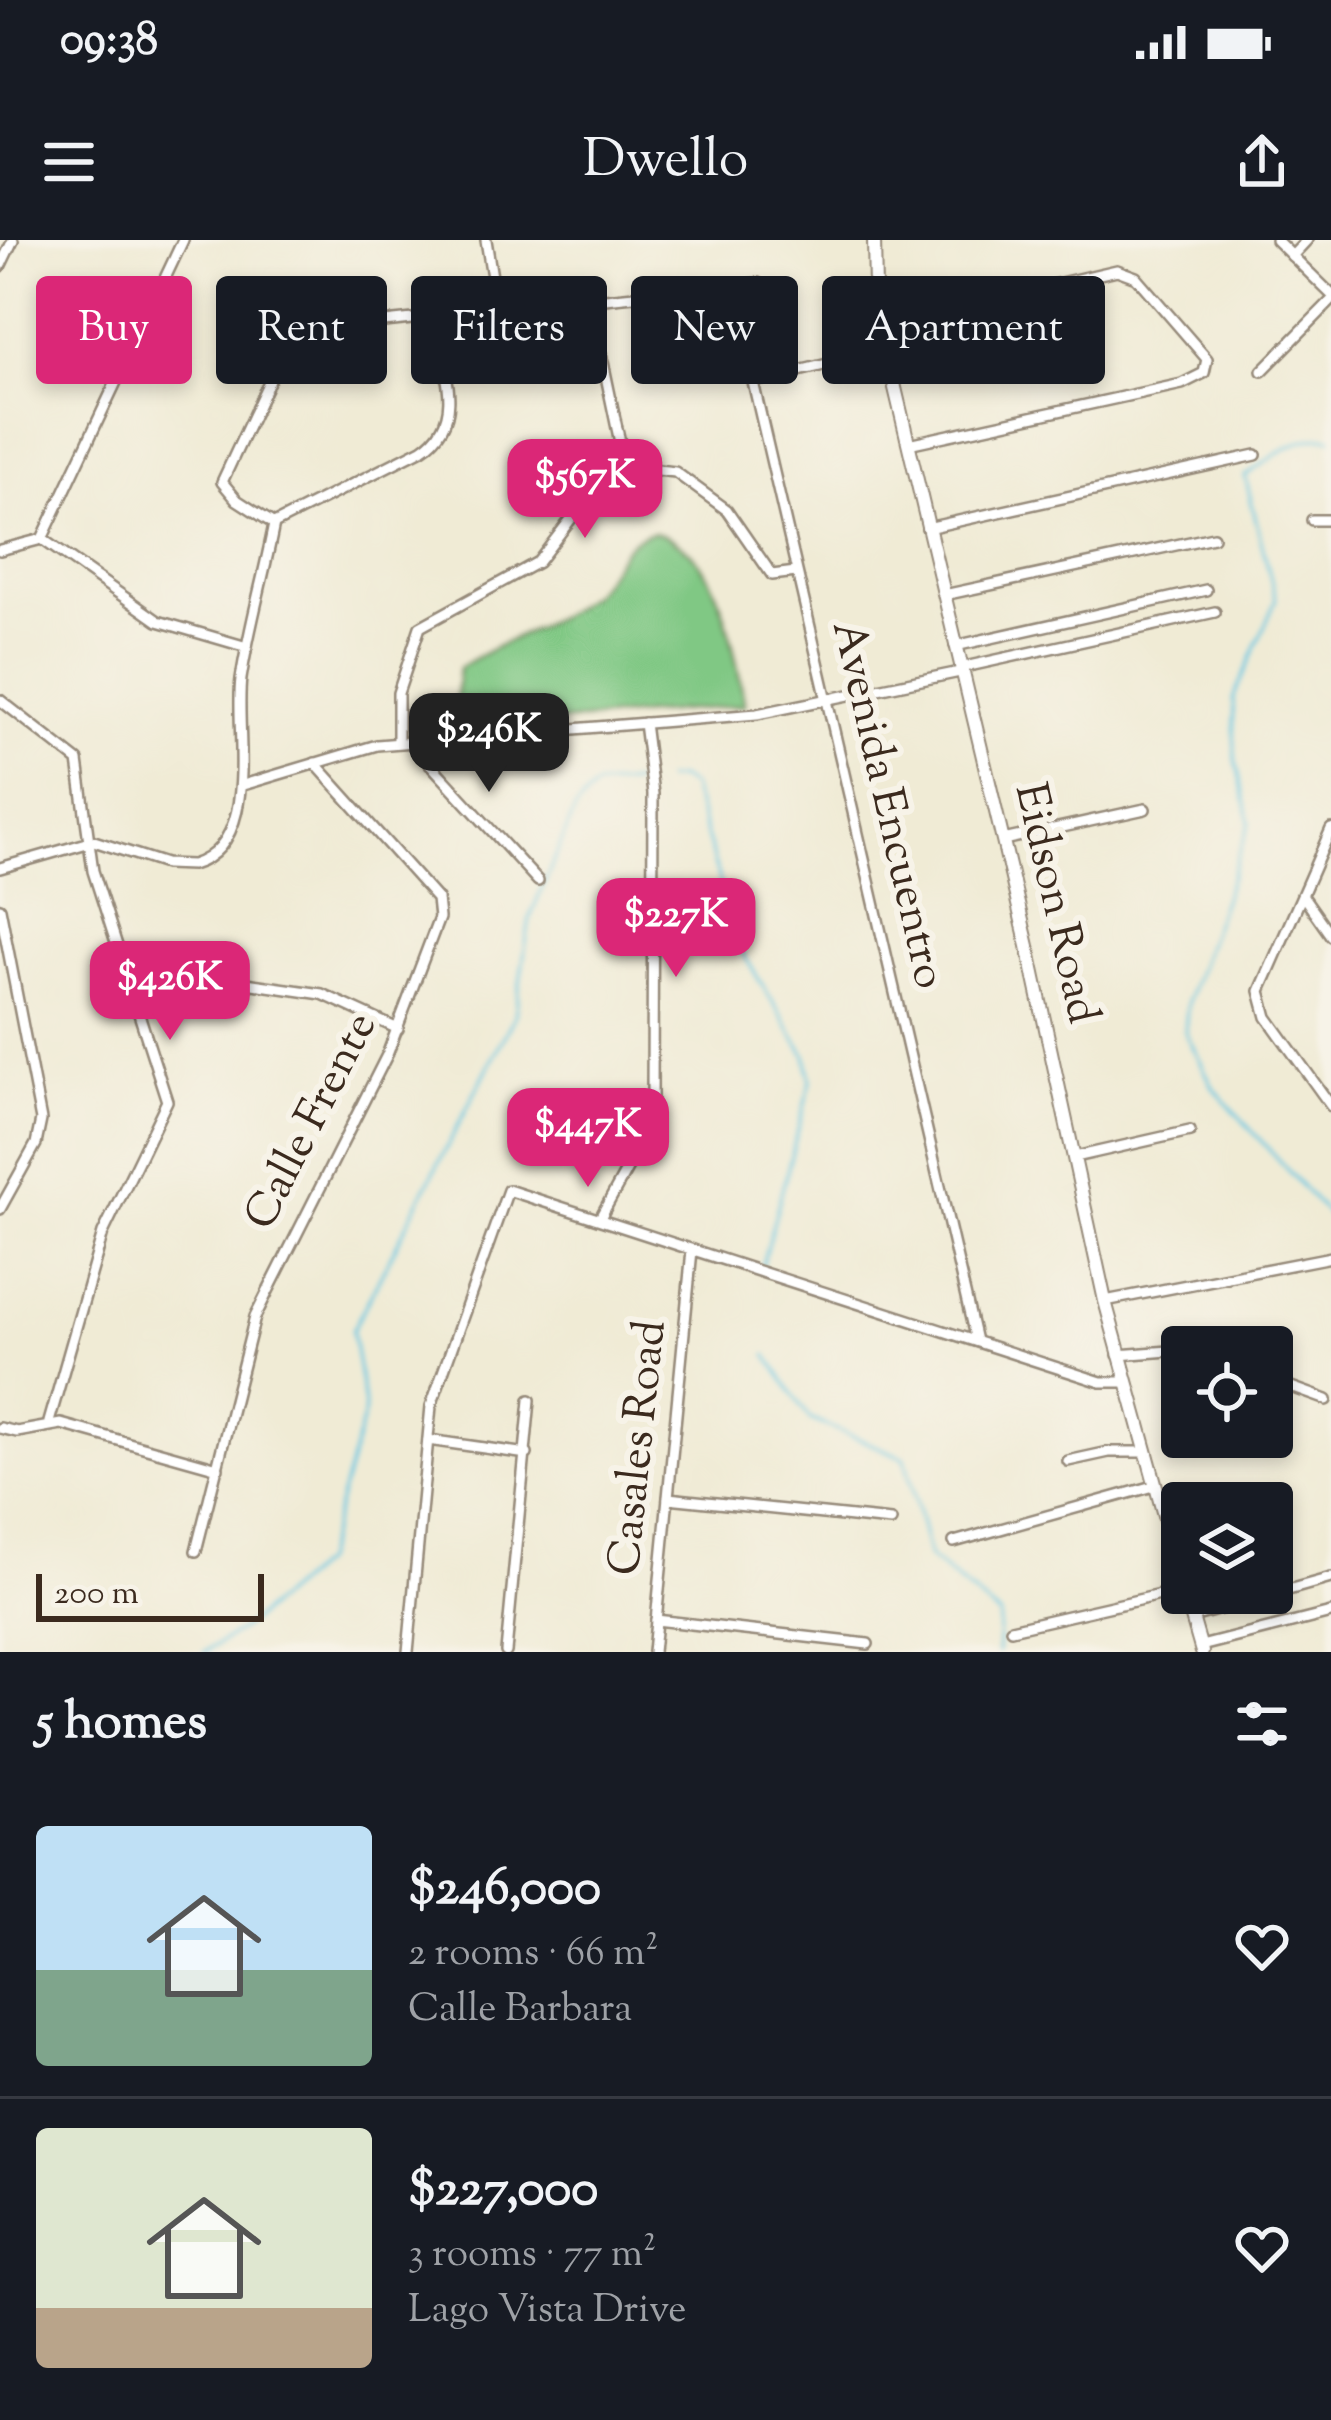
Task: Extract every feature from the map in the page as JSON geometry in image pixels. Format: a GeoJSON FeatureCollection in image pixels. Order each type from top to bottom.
{"type":"FeatureCollection","features":[{"type":"Feature","properties":{"kind":"street"},"geometry":{"type":"LineString","coordinates":[[0,267],[13,240]]}},
{"type":"Feature","properties":{"kind":"street"},"geometry":{"type":"LineString","coordinates":[[42,539],[183,240]]}},
{"type":"Feature","properties":{"kind":"street"},"geometry":{"type":"LineString","coordinates":[[486,240],[492,276]]}},
{"type":"Feature","properties":{"kind":"street","name":"Eidson Road"},"geometry":{"type":"LineString","coordinates":[[874,240],[877,276]]}},
{"type":"Feature","properties":{"kind":"street"},"geometry":{"type":"LineString","coordinates":[[1262,371],[1331,298],[1276,240]]}},
{"type":"Feature","properties":{"kind":"street"},"geometry":{"type":"LineString","coordinates":[[1292,256],[1307,240]]}},
{"type":"Feature","properties":{"kind":"street"},"geometry":{"type":"LineString","coordinates":[[908,443],[1182,384],[1204,373],[1208,359],[1136,278],[1118,271],[1096,276]]}},
{"type":"Feature","properties":{"kind":"street"},"geometry":{"type":"LineString","coordinates":[[274,524],[237,500],[222,482],[287,343],[307,328],[411,316]]}},
{"type":"Feature","properties":{"kind":"street"},"geometry":{"type":"LineString","coordinates":[[607,381],[627,476]]}},
{"type":"Feature","properties":{"kind":"street"},"geometry":{"type":"LineString","coordinates":[[274,524],[422,449],[441,434],[450,396],[447,384]]}},
{"type":"Feature","properties":{"kind":"street","name":"Avenida Encuentro"},"geometry":{"type":"LineString","coordinates":[[754,384],[976,1341]]}},
{"type":"Feature","properties":{"kind":"street","name":"Eidson Road"},"geometry":{"type":"LineString","coordinates":[[894,384],[1004,840],[1105,1301],[1161,1511]]}},
{"type":"Feature","properties":{"kind":"street"},"geometry":{"type":"LineString","coordinates":[[927,528],[1256,455]]}},
{"type":"Feature","properties":{"kind":"street"},"geometry":{"type":"LineString","coordinates":[[538,881],[404,742],[398,693],[420,627],[538,562],[587,498],[627,476],[661,468],[675,472],[727,510],[772,575],[796,572]]}},
{"type":"Feature","properties":{"kind":"street"},"geometry":{"type":"LineString","coordinates":[[1312,520],[1331,520]]}},
{"type":"Feature","properties":{"kind":"street"},"geometry":{"type":"LineString","coordinates":[[0,868],[87,842],[109,842],[179,866],[202,862],[220,843],[243,785],[240,686],[274,524]]}},
{"type":"Feature","properties":{"kind":"street"},"geometry":{"type":"LineString","coordinates":[[944,595],[1213,537]]}},
{"type":"Feature","properties":{"kind":"street"},"geometry":{"type":"LineString","coordinates":[[0,550],[42,539],[158,621],[247,647]]}},
{"type":"Feature","properties":{"kind":"street"},"geometry":{"type":"LineString","coordinates":[[956,646],[1206,590]]}},
{"type":"Feature","properties":{"kind":"street"},"geometry":{"type":"LineString","coordinates":[[243,785],[404,742],[757,714],[830,702],[1215,612]]}},
{"type":"Feature","properties":{"kind":"street"},"geometry":{"type":"LineString","coordinates":[[0,700],[78,761],[87,842],[167,1101],[103,1233],[49,1422]]}},
{"type":"Feature","properties":{"kind":"street"},"geometry":{"type":"LineString","coordinates":[[601,1218],[643,1140],[652,1104],[653,794],[644,723]]}},
{"type":"Feature","properties":{"kind":"street","name":"Calle Frente"},"geometry":{"type":"LineString","coordinates":[[196,1550],[264,1294],[398,1029],[440,909],[315,763]]}},
{"type":"Feature","properties":{"kind":"street"},"geometry":{"type":"LineString","coordinates":[[1004,840],[1145,808]]}},
{"type":"Feature","properties":{"kind":"street"},"geometry":{"type":"LineString","coordinates":[[1331,829],[1264,977],[1262,1004],[1331,1106]]}},
{"type":"Feature","properties":{"kind":"street"},"geometry":{"type":"LineString","coordinates":[[1303,896],[1331,936]]}},
{"type":"Feature","properties":{"kind":"street"},"geometry":{"type":"LineString","coordinates":[[0,908],[40,1120],[36,1144],[0,1209]]}},
{"type":"Feature","properties":{"kind":"street"},"geometry":{"type":"LineString","coordinates":[[120,955],[160,957],[239,982],[322,994],[398,1029]]}},
{"type":"Feature","properties":{"kind":"street"},"geometry":{"type":"LineString","coordinates":[[1075,1157],[1190,1131]]}},
{"type":"Feature","properties":{"kind":"street"},"geometry":{"type":"LineString","coordinates":[[408,1652],[431,1406],[508,1190],[1101,1382],[1125,1382]]}},
{"type":"Feature","properties":{"kind":"street","name":"Casales Road"},"geometry":{"type":"LineString","coordinates":[[653,1652],[692,1250]]}},
{"type":"Feature","properties":{"kind":"street"},"geometry":{"type":"LineString","coordinates":[[1105,1301],[1331,1257]]}},
{"type":"Feature","properties":{"kind":"street"},"geometry":{"type":"LineString","coordinates":[[1118,1355],[1161,1352]]}},
{"type":"Feature","properties":{"kind":"street"},"geometry":{"type":"LineString","coordinates":[[1293,1388],[1327,1400]]}},
{"type":"Feature","properties":{"kind":"street"},"geometry":{"type":"LineString","coordinates":[[506,1652],[530,1400]]}},
{"type":"Feature","properties":{"kind":"street"},"geometry":{"type":"LineString","coordinates":[[0,1428],[17,1432],[49,1422],[218,1468]]}},
{"type":"Feature","properties":{"kind":"street"},"geometry":{"type":"LineString","coordinates":[[428,1440],[527,1454]]}},
{"type":"Feature","properties":{"kind":"street"},"geometry":{"type":"LineString","coordinates":[[1068,1461],[1109,1452],[1144,1452]]}},
{"type":"Feature","properties":{"kind":"street"},"geometry":{"type":"LineString","coordinates":[[954,1543],[1154,1486]]}},
{"type":"Feature","properties":{"kind":"street"},"geometry":{"type":"LineString","coordinates":[[668,1498],[891,1521]]}},
{"type":"Feature","properties":{"kind":"street"},"geometry":{"type":"LineString","coordinates":[[1192,1617],[1331,1578]]}},
{"type":"Feature","properties":{"kind":"street"},"geometry":{"type":"LineString","coordinates":[[1011,1629],[1161,1593]]}},
{"type":"Feature","properties":{"kind":"street"},"geometry":{"type":"LineString","coordinates":[[1202,1649],[1331,1613]]}},
{"type":"Feature","properties":{"kind":"street","name":"Eidson Road"},"geometry":{"type":"LineString","coordinates":[[1191,1614],[1202,1649]]}},
{"type":"Feature","properties":{"kind":"street"},"geometry":{"type":"LineString","coordinates":[[656,1620],[868,1644]]}},
{"type":"Feature","properties":{"kind":"green space"},"geometry":{"type":"Polygon","coordinates":[[[654,532],[677,542],[710,579],[729,629],[745,705],[453,732],[459,668],[575,606],[590,595],[633,541],[654,532]]]}},
{"type":"Feature","properties":{"kind":"waterway"},"geometry":{"type":"LineString","coordinates":[[1331,438],[1297,443],[1245,476],[1276,600],[1233,699],[1235,756],[1250,823],[1188,999],[1185,1031],[1213,1087],[1331,1219]]}},
{"type":"Feature","properties":{"kind":"waterway"},"geometry":{"type":"LineString","coordinates":[[665,780],[679,779],[691,786],[740,949],[806,1055],[811,1081],[762,1265]]}},
{"type":"Feature","properties":{"kind":"waterway"},"geometry":{"type":"LineString","coordinates":[[204,1652],[242,1629],[322,1562],[365,1411],[352,1331],[515,1015],[530,917],[576,808],[595,787],[635,783]]}},
{"type":"Feature","properties":{"kind":"waterway"},"geometry":{"type":"LineString","coordinates":[[767,1355],[810,1419],[905,1458],[929,1558],[1000,1616],[997,1652]]}}]}
